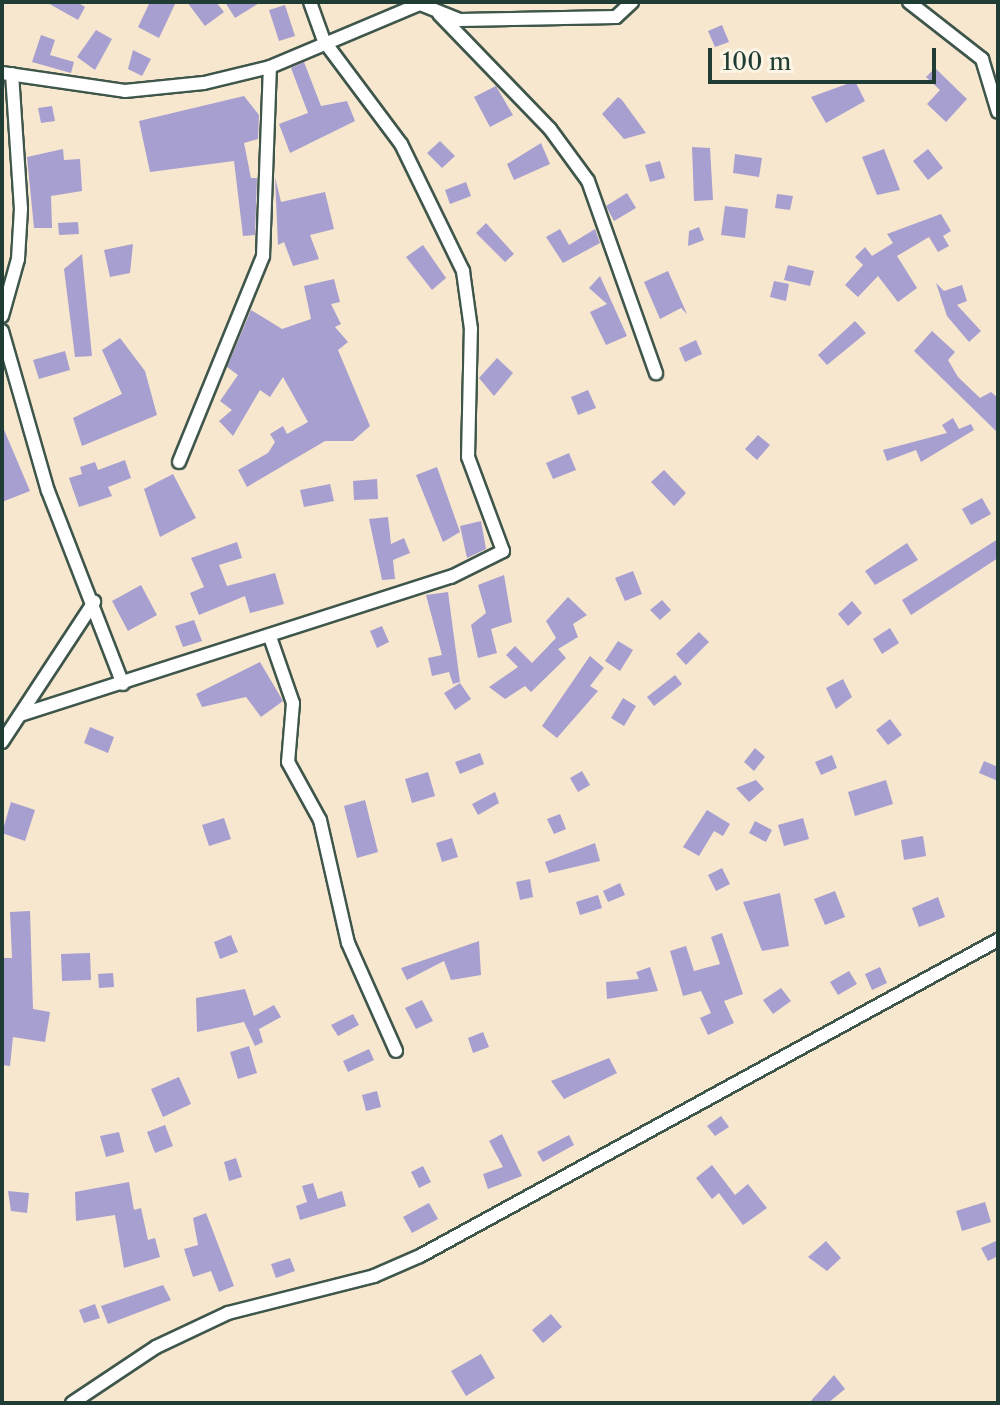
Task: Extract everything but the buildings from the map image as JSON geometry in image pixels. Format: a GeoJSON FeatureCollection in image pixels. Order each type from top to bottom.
{"type":"FeatureCollection","features":[{"type":"Feature","properties":{"kind":"street"},"geometry":{"type":"LineString","coordinates":[[20,715],[469,571],[503,551],[468,457],[471,329],[463,271],[401,144],[324,41],[310,2]]}},
{"type":"Feature","properties":{"kind":"street"},"geometry":{"type":"LineString","coordinates":[[2,316],[21,209],[7,73],[125,91],[270,67],[324,41],[427,3],[460,20],[616,17],[632,2]]}},
{"type":"Feature","properties":{"kind":"street"},"geometry":{"type":"LineString","coordinates":[[909,2],[982,59],[998,112]]}},
{"type":"Feature","properties":{"kind":"street"},"geometry":{"type":"LineString","coordinates":[[427,3],[550,129],[588,181],[656,373]]}},
{"type":"Feature","properties":{"kind":"street"},"geometry":{"type":"LineString","coordinates":[[179,462],[263,256],[270,67]]}},
{"type":"Feature","properties":{"kind":"street"},"geometry":{"type":"LineString","coordinates":[[2,331],[48,491],[94,602],[123,684]]}},
{"type":"Feature","properties":{"kind":"street"},"geometry":{"type":"LineString","coordinates":[[4,732],[20,715],[94,602]]}},
{"type":"Feature","properties":{"kind":"street"},"geometry":{"type":"LineString","coordinates":[[270,637],[293,703],[288,762],[320,820],[348,943],[396,1051]]}},
{"type":"Feature","properties":{"kind":"street"},"geometry":{"type":"LineString","coordinates":[[72,1403],[156,1347],[228,1313],[374,1276],[420,1256],[998,940]]}}]}
